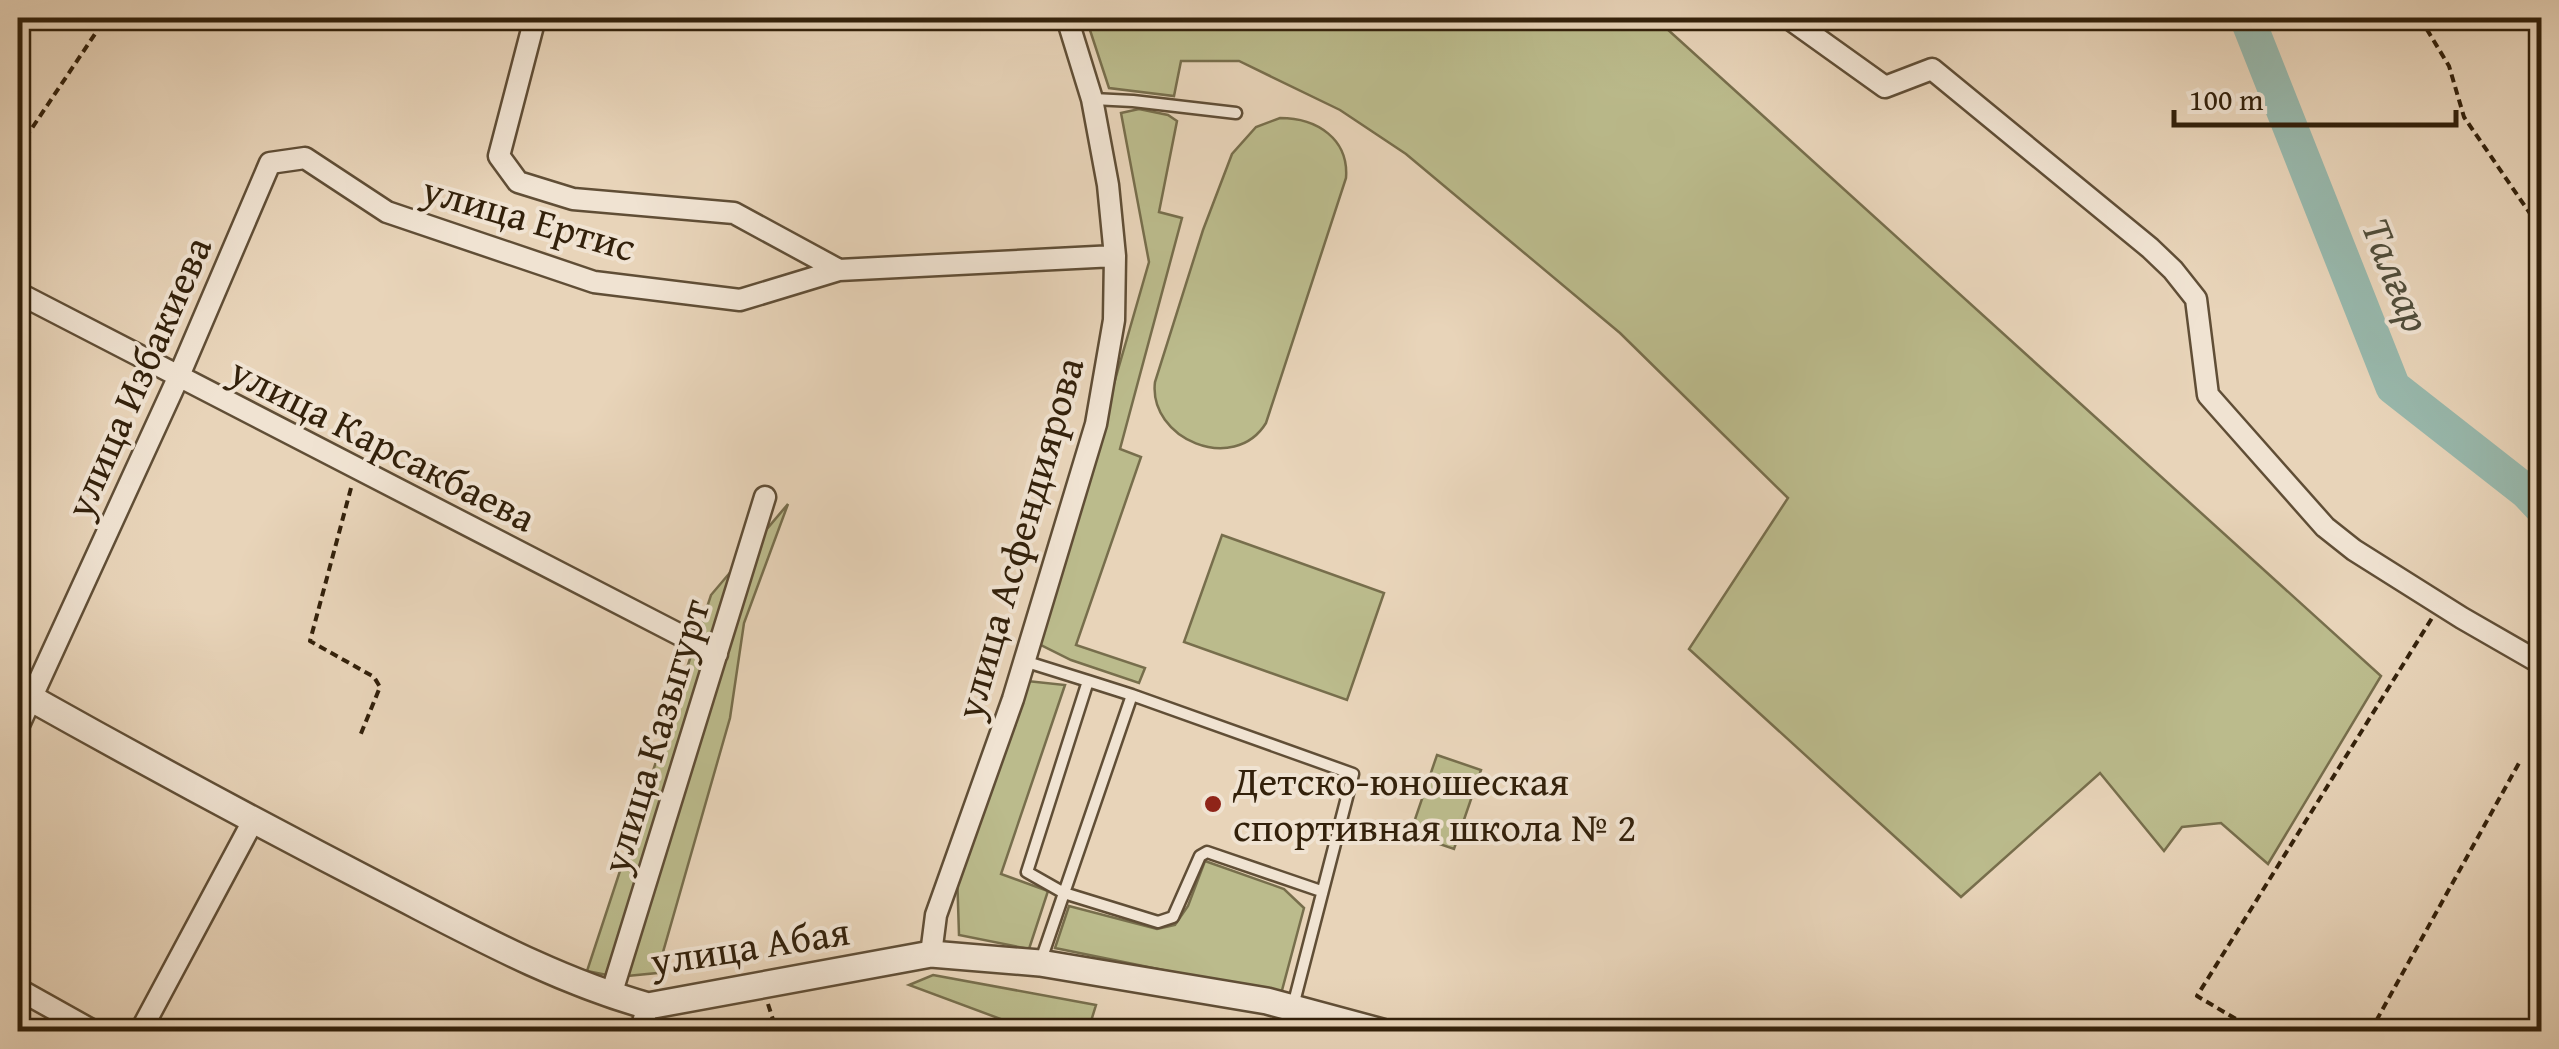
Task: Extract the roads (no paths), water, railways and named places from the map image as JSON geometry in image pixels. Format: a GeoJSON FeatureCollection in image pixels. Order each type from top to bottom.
{"type":"FeatureCollection","features":[{"type":"Feature","properties":{"kind":"street"},"geometry":{"type":"LineString","coordinates":[[535,18],[499,156],[518,182],[573,200],[734,212],[839,270]]}},
{"type":"Feature","properties":{"kind":"street","name":"улица Асфендиярова"},"geometry":{"type":"LineString","coordinates":[[931,954],[936,915],[1024,661],[1096,424],[1114,320],[1115,256],[1108,185],[1092,100],[1067,18]]}},
{"type":"Feature","properties":{"kind":"street"},"geometry":{"type":"LineString","coordinates":[[1782,18],[1790,19],[1885,88],[1932,68],[2150,248],[2196,298],[2208,395],[2324,527],[2354,550],[2542,664]]}},
{"type":"Feature","properties":{"kind":"street","name":"улица Ертис"},"geometry":{"type":"LineString","coordinates":[[270,163],[305,158],[387,212],[594,282],[740,300],[839,270],[1115,256]]}},
{"type":"Feature","properties":{"kind":"street","name":"улица Избакиева"},"geometry":{"type":"LineString","coordinates":[[18,728],[25,695],[178,378],[270,163]]}},
{"type":"Feature","properties":{"kind":"street","name":"улица Карсакбаева"},"geometry":{"type":"LineString","coordinates":[[18,293],[717,654]]}},
{"type":"Feature","properties":{"kind":"street","name":"улица Казыгурт"},"geometry":{"type":"LineString","coordinates":[[611,995],[765,497]]}},
{"type":"Feature","properties":{"kind":"street","name":"улица Абая"},"geometry":{"type":"LineString","coordinates":[[25,695],[253,820],[530,963],[648,1006],[931,954],[1040,963],[1293,1007],[1382,1032]]}},
{"type":"Feature","properties":{"kind":"street"},"geometry":{"type":"LineString","coordinates":[[140,1032],[253,820]]}},
{"type":"Feature","properties":{"kind":"street"},"geometry":{"type":"LineString","coordinates":[[18,989],[95,1032]]}},
{"type":"Feature","properties":{"kind":"street"},"geometry":{"type":"LineString","coordinates":[[640,1032],[648,1006]]}},
{"type":"Feature","properties":{"kind":"street"},"geometry":{"type":"LineString","coordinates":[[2535,1032],[2542,1020]]}},
{"type":"Feature","properties":{"kind":"lane"},"geometry":{"type":"LineString","coordinates":[[1092,100],[1236,113]]}},
{"type":"Feature","properties":{"kind":"lane"},"geometry":{"type":"LineString","coordinates":[[1024,661],[1351,772],[1354,783],[1321,892],[1293,1007]]}},
{"type":"Feature","properties":{"kind":"lane"},"geometry":{"type":"LineString","coordinates":[[1088,681],[1027,872],[1064,893],[1158,922],[1166,922],[1178,910],[1200,856],[1207,852],[1321,892]]}},
{"type":"Feature","properties":{"kind":"lane"},"geometry":{"type":"LineString","coordinates":[[1040,963],[1132,695]]}},
{"type":"Feature","properties":{"kind":"waterway","name":"Талғар"},"geometry":{"type":"LineString","coordinates":[[2247,18],[2393,387],[2542,508]]}},
{"type":"Feature","properties":{"kind":"place","name":"Детско-юношеская спортивная школа № 2"},"geometry":{"type":"Point","coordinates":[1213,804]}}]}
